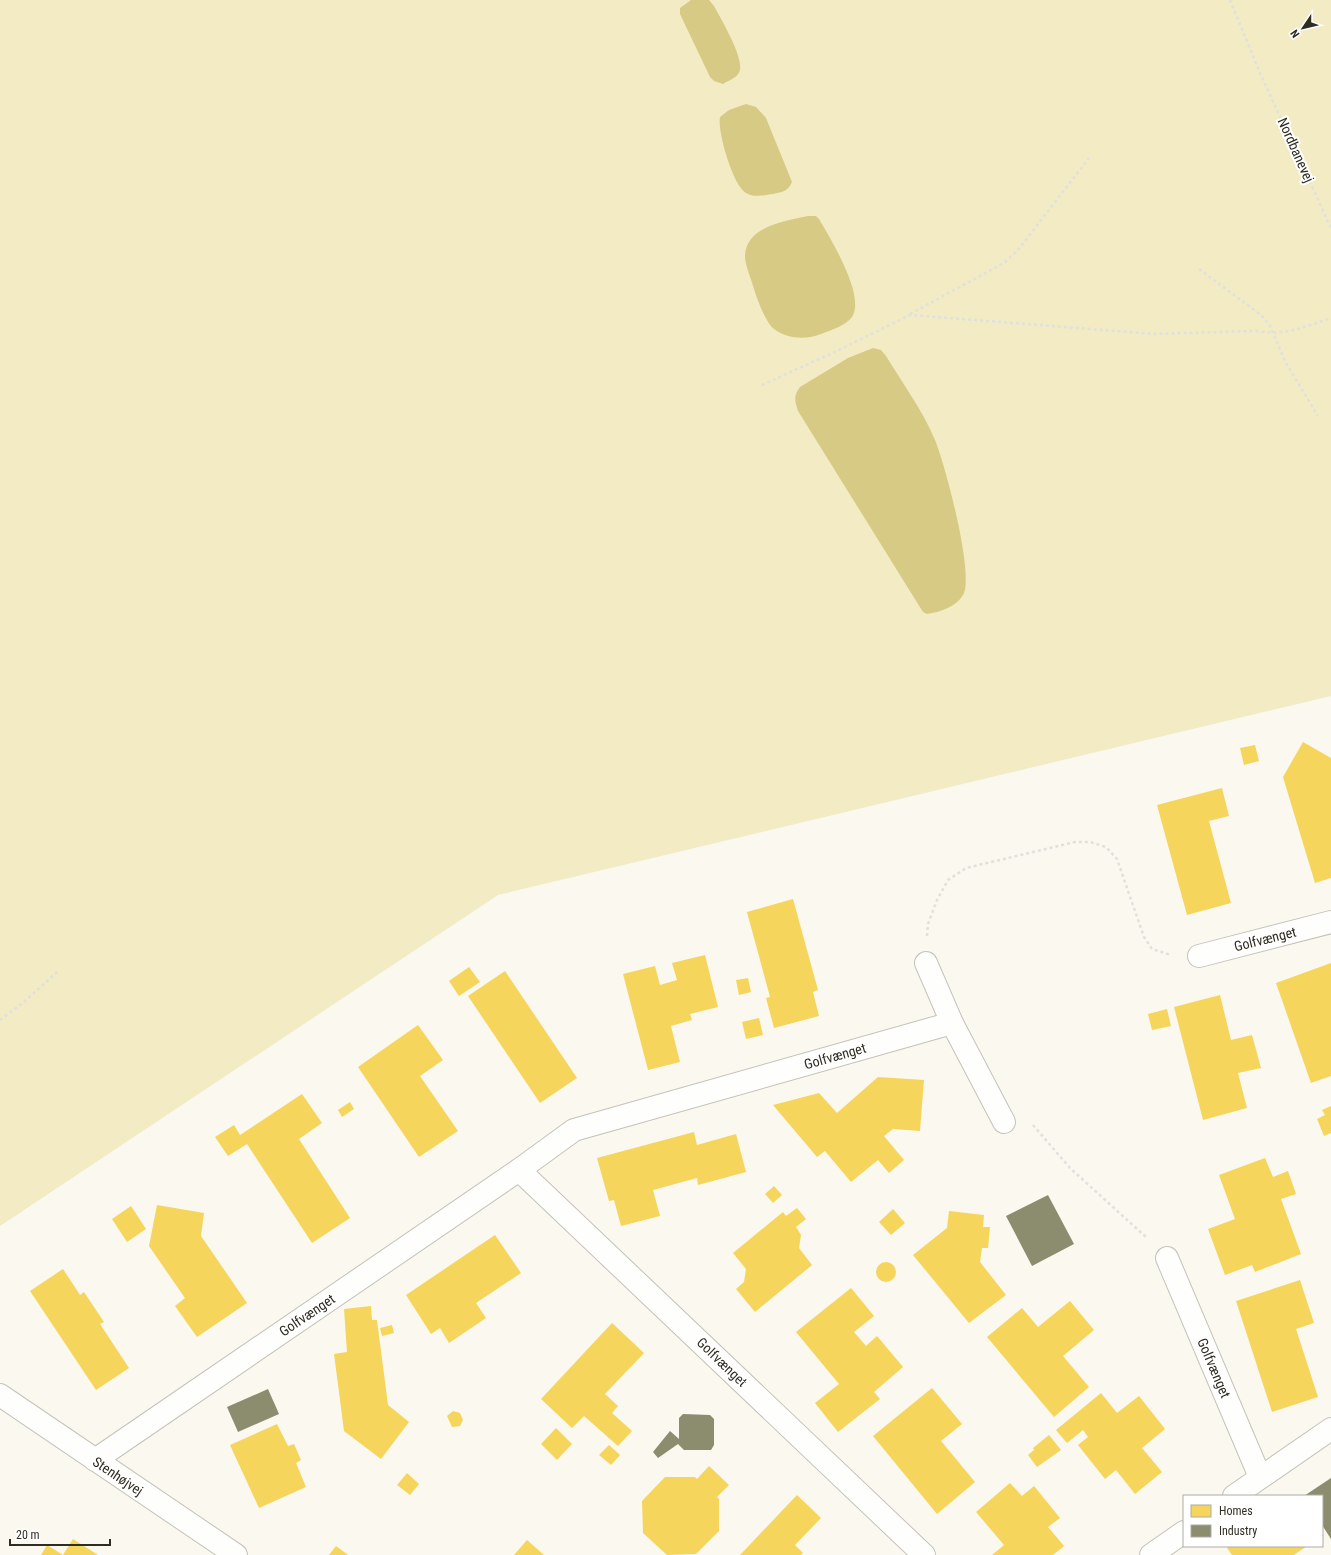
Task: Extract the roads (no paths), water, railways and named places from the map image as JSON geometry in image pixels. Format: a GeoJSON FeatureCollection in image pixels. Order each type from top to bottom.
{"type":"FeatureCollection","features":[{"type":"Feature","properties":{"kind":"street","name":"Golfvænget"},"geometry":{"type":"LineString","coordinates":[[1199,956],[1331,922]]}},
{"type":"Feature","properties":{"kind":"street"},"geometry":{"type":"LineString","coordinates":[[926,963],[952,1023],[1004,1122]]}},
{"type":"Feature","properties":{"kind":"street","name":"Golfvænget"},"geometry":{"type":"LineString","coordinates":[[95,1460],[519,1170],[574,1130],[952,1023]]}},
{"type":"Feature","properties":{"kind":"street","name":"Golfvænget"},"geometry":{"type":"LineString","coordinates":[[519,1170],[924,1555]]}},
{"type":"Feature","properties":{"kind":"street","name":"Golfvænget"},"geometry":{"type":"LineString","coordinates":[[1168,1258],[1260,1478]]}},
{"type":"Feature","properties":{"kind":"street","name":"Stenhøjvej"},"geometry":{"type":"LineString","coordinates":[[0,1395],[236,1555]]}},
{"type":"Feature","properties":{"kind":"street"},"geometry":{"type":"LineString","coordinates":[[1235,1495],[1331,1429]]}},
{"type":"Feature","properties":{"kind":"street"},"geometry":{"type":"LineString","coordinates":[[1151,1555],[1183,1533]]}}]}
